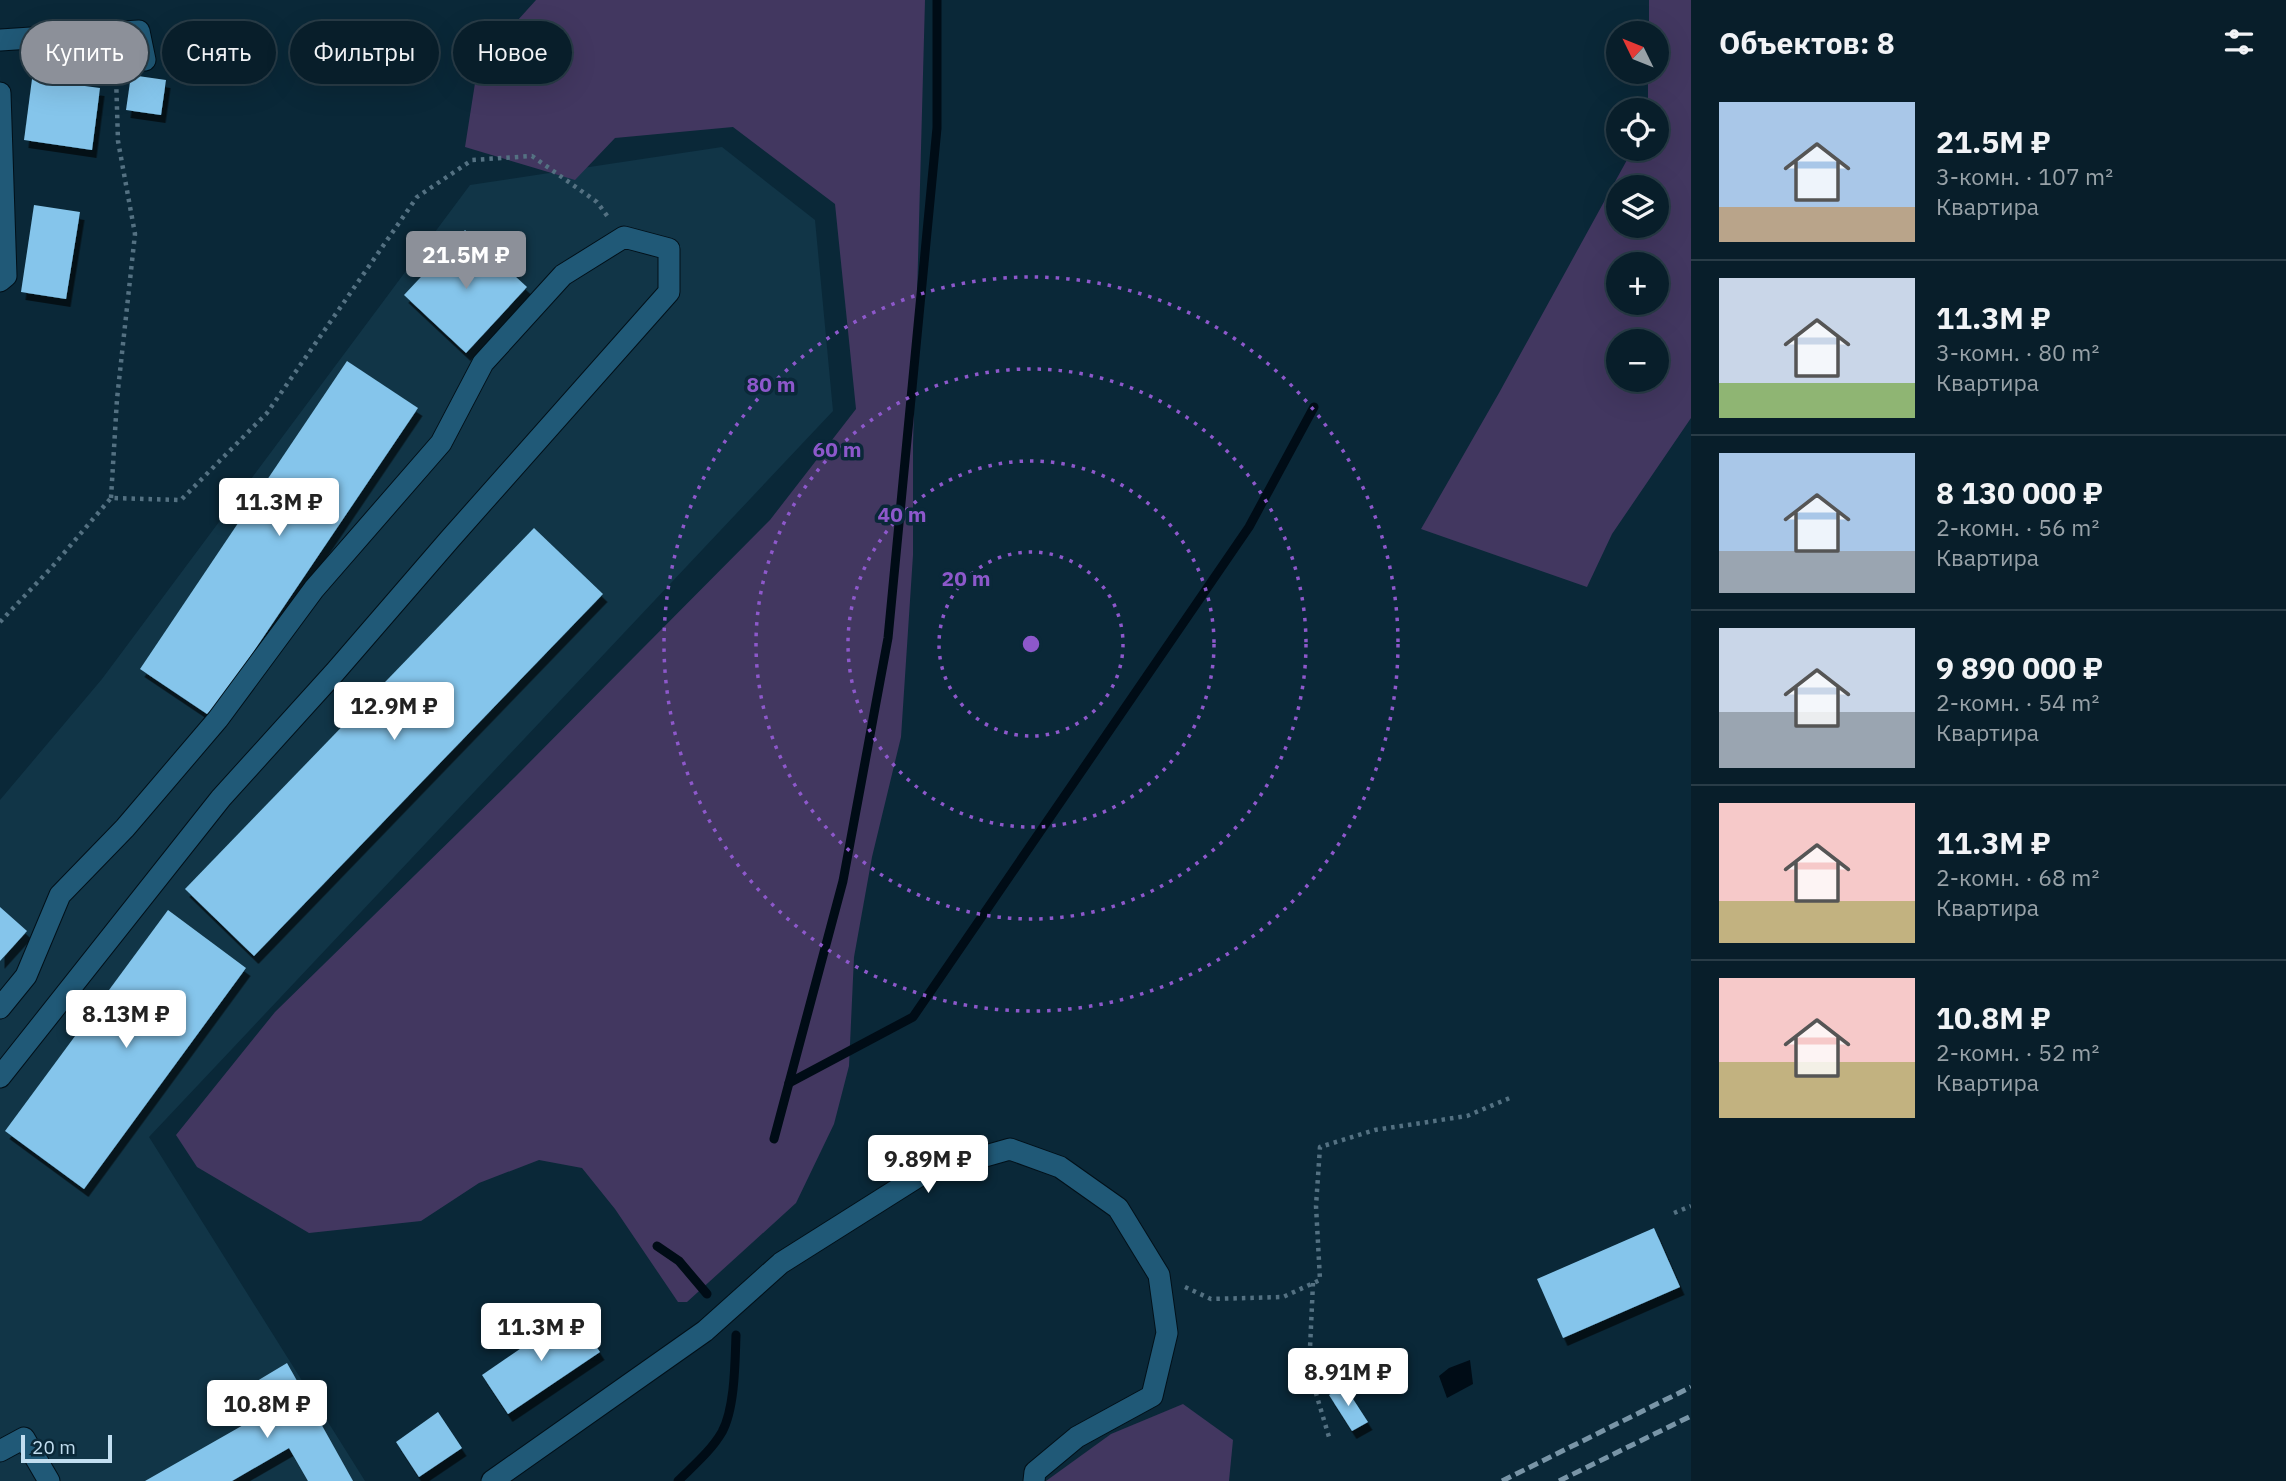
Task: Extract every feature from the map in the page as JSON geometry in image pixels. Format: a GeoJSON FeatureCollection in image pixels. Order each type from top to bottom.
{"type":"FeatureCollection","features":[{"type":"Feature","properties":{"kind":"street"},"geometry":{"type":"LineString","coordinates":[[0,40],[21,39]]}},
{"type":"Feature","properties":{"kind":"street"},"geometry":{"type":"LineString","coordinates":[[0,93],[6,276],[0,281]]}},
{"type":"Feature","properties":{"kind":"street"},"geometry":{"type":"LineString","coordinates":[[0,1008],[26,976],[60,895],[125,828],[201,739],[314,589],[441,443],[483,363],[563,275],[624,237],[669,249],[669,292],[221,798],[0,1077]]}},
{"type":"Feature","properties":{"kind":"street"},"geometry":{"type":"LineString","coordinates":[[492,1481],[705,1331],[781,1263],[922,1174],[1010,1149],[1060,1167],[1118,1208],[1159,1275],[1167,1333],[1153,1395],[1077,1437],[1035,1472],[1034,1481]]}},
{"type":"Feature","properties":{"kind":"street"},"geometry":{"type":"LineString","coordinates":[[0,1451],[24,1438],[49,1481]]}},
{"type":"Feature","properties":{"kind":"path"},"geometry":{"type":"LineString","coordinates":[[0,622],[111,498],[117,399],[135,234],[118,141],[116,84]]}},
{"type":"Feature","properties":{"kind":"path"},"geometry":{"type":"LineString","coordinates":[[111,498],[181,499],[267,413],[417,197],[472,160],[531,156],[597,202],[624,237]]}},
{"type":"Feature","properties":{"kind":"path"},"geometry":{"type":"LineString","coordinates":[[1159,1275],[1211,1299],[1283,1297],[1320,1280],[1316,1206],[1320,1147],[1375,1130],[1466,1116],[1512,1097]]}},
{"type":"Feature","properties":{"kind":"path"},"geometry":{"type":"LineString","coordinates":[[1674,1213],[1691,1206]]}},
{"type":"Feature","properties":{"kind":"path"},"geometry":{"type":"LineString","coordinates":[[1313,1283],[1309,1370],[1329,1437]]}},
{"type":"Feature","properties":{"kind":"shaded area"},"geometry":{"type":"Polygon","coordinates":[[[536,0],[925,0],[913,445],[913,555],[901,737],[872,857],[854,957],[849,1066],[834,1124],[796,1203],[687,1302],[678,1302],[615,1209],[582,1168],[539,1160],[479,1183],[421,1221],[309,1233],[197,1167],[176,1135],[275,1012],[515,777],[770,520],[856,409],[835,204],[733,127],[615,138],[575,180],[465,147],[475,84],[572,84],[572,21],[517,21],[536,0]]]}},
{"type":"Feature","properties":{"kind":"shaded area"},"geometry":{"type":"Polygon","coordinates":[[[1649,0],[1691,0],[1691,418],[1612,534],[1587,587],[1421,529],[1606,198],[1606,238],[1669,238],[1669,175],[1619,175],[1626,161],[1669,161],[1669,98],[1648,98],[1648,84],[1670,84],[1670,21],[1649,21],[1649,0]]]}},
{"type":"Feature","properties":{"kind":"shaded area"},"geometry":{"type":"Polygon","coordinates":[[[722,147],[815,220],[833,411],[149,1137],[365,1481],[0,1481],[0,800],[102,679],[470,185],[722,147]]]}},
{"type":"Feature","properties":{"kind":"shaded area"},"geometry":{"type":"Polygon","coordinates":[[[1470,1360],[1473,1384],[1447,1398],[1439,1376],[1449,1368],[1470,1360]]]}},
{"type":"Feature","properties":{"kind":"shaded area"},"geometry":{"type":"Polygon","coordinates":[[[1183,1404],[1233,1440],[1229,1481],[1046,1481],[1111,1434],[1183,1404]]]}},
{"type":"Feature","properties":{"kind":"building"},"geometry":{"type":"Polygon","coordinates":[[[148,77],[162,79],[162,84],[165,84],[161,115],[126,110],[130,84],[148,84],[148,77]]]}},
{"type":"Feature","properties":{"kind":"building"},"geometry":{"type":"Polygon","coordinates":[[[31,84],[70,84],[100,88],[92,150],[24,140],[31,84]]]}},
{"type":"Feature","properties":{"kind":"building"},"geometry":{"type":"Polygon","coordinates":[[[34,205],[80,212],[66,299],[21,292],[34,205]]]}},
{"type":"Feature","properties":{"kind":"building"},"geometry":{"type":"Polygon","coordinates":[[[465,230],[527,287],[466,353],[404,295],[465,230]]]}},
{"type":"Feature","properties":{"kind":"building"},"geometry":{"type":"Polygon","coordinates":[[[347,361],[418,408],[210,716],[140,669],[347,361]]]}},
{"type":"Feature","properties":{"kind":"building"},"geometry":{"type":"Polygon","coordinates":[[[534,528],[603,594],[254,956],[185,889],[534,528]]]}},
{"type":"Feature","properties":{"kind":"building"},"geometry":{"type":"Polygon","coordinates":[[[0,907],[27,931],[0,961],[0,907]]]}},
{"type":"Feature","properties":{"kind":"building"},"geometry":{"type":"Polygon","coordinates":[[[168,910],[246,968],[84,1189],[5,1131],[168,910]]]}},
{"type":"Feature","properties":{"kind":"building"},"geometry":{"type":"Polygon","coordinates":[[[1654,1228],[1680,1287],[1563,1338],[1537,1279],[1654,1228]]]}},
{"type":"Feature","properties":{"kind":"building"},"geometry":{"type":"Polygon","coordinates":[[[574,1312],[600,1352],[508,1414],[482,1375],[574,1312]]]}},
{"type":"Feature","properties":{"kind":"building"},"geometry":{"type":"Polygon","coordinates":[[[287,1363],[353,1481],[308,1481],[289,1448],[232,1481],[145,1481],[268,1411],[252,1384],[287,1363]]]}},
{"type":"Feature","properties":{"kind":"building"},"geometry":{"type":"Polygon","coordinates":[[[1344,1385],[1368,1422],[1352,1431],[1329,1395],[1344,1385]]]}},
{"type":"Feature","properties":{"kind":"building"},"geometry":{"type":"Polygon","coordinates":[[[438,1412],[462,1448],[419,1477],[396,1442],[438,1412]]]}},
{"type":"Feature","properties":{"kind":"waterway"},"geometry":{"type":"LineString","coordinates":[[774,1139],[843,881],[888,638],[937,128],[937,0]]}},
{"type":"Feature","properties":{"kind":"waterway"},"geometry":{"type":"LineString","coordinates":[[789,1083],[913,1017],[1249,527],[1314,407]]}},
{"type":"Feature","properties":{"kind":"waterway"},"geometry":{"type":"LineString","coordinates":[[657,1246],[679,1261],[707,1294]]}},
{"type":"Feature","properties":{"kind":"waterway"},"geometry":{"type":"LineString","coordinates":[[678,1481],[713,1446],[726,1422],[734,1385],[736,1335]]}},
{"type":"Feature","properties":{"kind":"railway"},"geometry":{"type":"LineString","coordinates":[[1502,1481],[1691,1387]]}},
{"type":"Feature","properties":{"kind":"railway"},"geometry":{"type":"LineString","coordinates":[[1559,1481],[1691,1416]]}}]}
